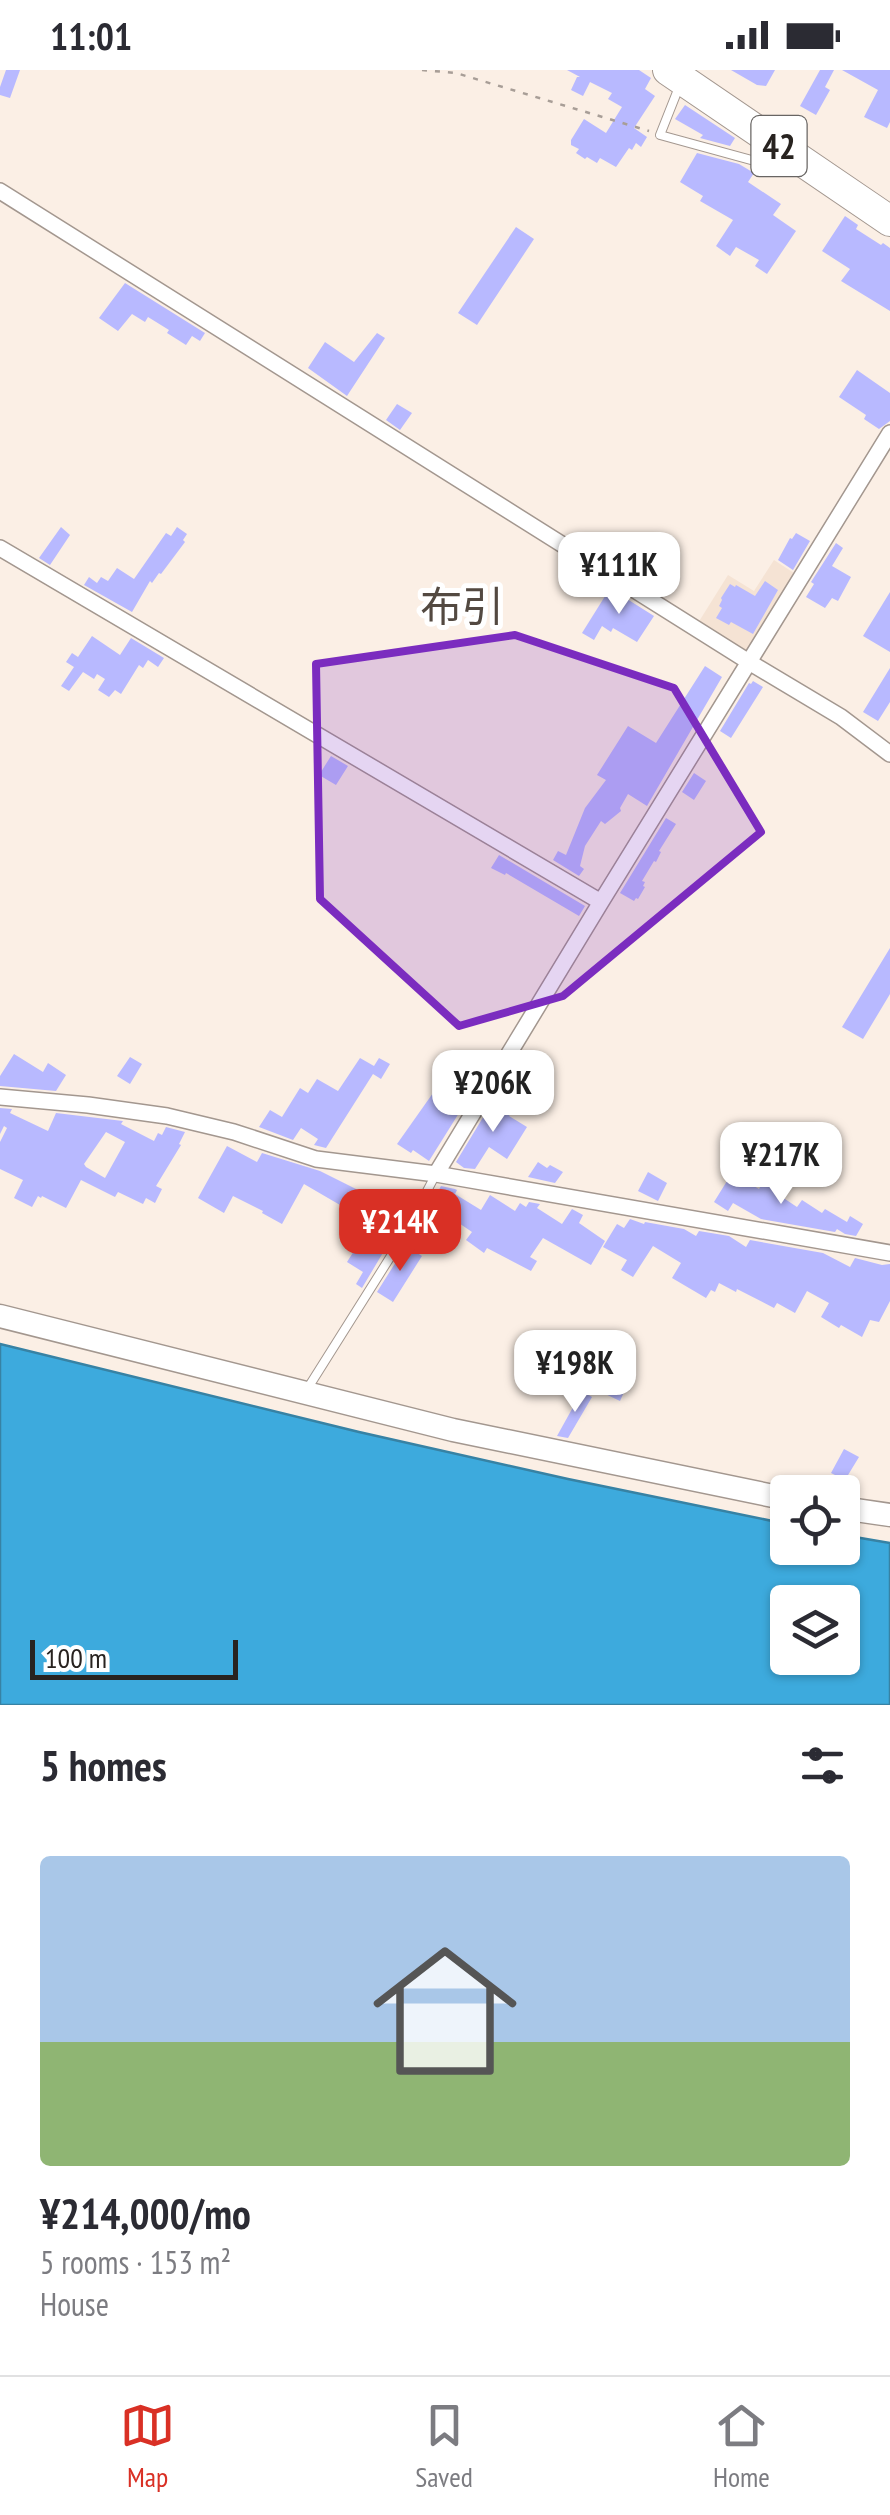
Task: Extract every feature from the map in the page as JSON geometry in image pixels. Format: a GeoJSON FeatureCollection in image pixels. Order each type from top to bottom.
{"type":"FeatureCollection","features":[{"type":"Feature","properties":{"kind":"highway","name":"42"},"geometry":{"type":"LineString","coordinates":[[683,72],[813,159],[890,221]]}},
{"type":"Feature","properties":{"kind":"highway","name":"42"},"geometry":{"type":"LineString","coordinates":[[813,159],[890,201]]}},
{"type":"Feature","properties":{"kind":"street"},"geometry":{"type":"LineString","coordinates":[[0,190],[842,718],[890,754]]}},
{"type":"Feature","properties":{"kind":"street"},"geometry":{"type":"LineString","coordinates":[[436,1174],[890,434]]}},
{"type":"Feature","properties":{"kind":"street"},"geometry":{"type":"LineString","coordinates":[[0,548],[601,902]]}},
{"type":"Feature","properties":{"kind":"street"},"geometry":{"type":"LineString","coordinates":[[0,1097],[166,1116],[234,1132],[316,1159],[436,1174],[890,1252]]}},
{"type":"Feature","properties":{"kind":"street"},"geometry":{"type":"LineString","coordinates":[[0,1316],[454,1430],[770,1495]]}},
{"type":"Feature","properties":{"kind":"street"},"geometry":{"type":"LineString","coordinates":[[860,1511],[890,1516]]}},
{"type":"Feature","properties":{"kind":"lane"},"geometry":{"type":"LineString","coordinates":[[683,72],[660,135],[784,169],[813,159]]}},
{"type":"Feature","properties":{"kind":"lane"},"geometry":{"type":"LineString","coordinates":[[306,1391],[401,1240],[436,1174]]}},
{"type":"Feature","properties":{"kind":"path"},"geometry":{"type":"LineString","coordinates":[[422,70],[456,73],[660,135]]}},
{"type":"Feature","properties":{"kind":"highlighted area"},"geometry":{"type":"Polygon","coordinates":[[[515,635],[674,688],[761,832],[563,996],[459,1026],[320,899],[316,664],[515,635]]]}},
{"type":"Feature","properties":{"kind":"shaded area"},"geometry":{"type":"Polygon","coordinates":[[[774,560],[800,577],[749,657],[698,623],[728,575],[754,591],[774,560]]]}},
{"type":"Feature","properties":{"kind":"water"},"geometry":{"type":"Polygon","coordinates":[[[0,1344],[359,1432],[770,1521],[770,1565],[860,1565],[860,1538],[890,1543],[890,1705],[0,1705],[0,1344]]]}},
{"type":"Feature","properties":{"kind":"building"},"geometry":{"type":"Polygon","coordinates":[[[6,70],[20,70],[10,98],[0,95],[6,70]]]}},
{"type":"Feature","properties":{"kind":"building"},"geometry":{"type":"Polygon","coordinates":[[[567,70],[639,70],[651,78],[645,89],[655,96],[634,128],[647,137],[641,147],[636,143],[632,150],[629,148],[616,167],[600,158],[597,163],[585,159],[576,153],[579,149],[571,145],[571,140],[584,119],[606,133],[622,107],[608,99],[612,93],[590,82],[583,96],[571,90],[580,77],[567,70]]]}},
{"type":"Feature","properties":{"kind":"building"},"geometry":{"type":"Polygon","coordinates":[[[731,70],[775,70],[766,86],[731,70]]]}},
{"type":"Feature","properties":{"kind":"building"},"geometry":{"type":"Polygon","coordinates":[[[820,70],[834,70],[825,87],[830,90],[816,115],[800,106],[820,70]]]}},
{"type":"Feature","properties":{"kind":"building"},"geometry":{"type":"Polygon","coordinates":[[[842,70],[890,70],[887,128],[864,117],[878,90],[842,70]]]}},
{"type":"Feature","properties":{"kind":"building"},"geometry":{"type":"Polygon","coordinates":[[[685,105],[735,138],[730,146],[700,138],[703,135],[675,119],[685,105]]]}},
{"type":"Feature","properties":{"kind":"building"},"geometry":{"type":"Polygon","coordinates":[[[697,153],[739,164],[754,173],[748,182],[781,204],[773,215],[796,231],[767,274],[755,266],[759,260],[736,247],[730,256],[716,246],[733,220],[700,201],[703,196],[680,182],[697,153]]]}},
{"type":"Feature","properties":{"kind":"building"},"geometry":{"type":"Polygon","coordinates":[[[845,216],[858,225],[856,229],[890,248],[890,311],[841,281],[850,269],[822,251],[845,216]]]}},
{"type":"Feature","properties":{"kind":"building"},"geometry":{"type":"Polygon","coordinates":[[[516,227],[534,239],[477,325],[458,313],[516,227]]]}},
{"type":"Feature","properties":{"kind":"building"},"geometry":{"type":"Polygon","coordinates":[[[125,283],[205,333],[200,341],[192,336],[186,345],[148,317],[145,322],[132,314],[118,331],[99,318],[125,283]]]}},
{"type":"Feature","properties":{"kind":"building"},"geometry":{"type":"Polygon","coordinates":[[[377,333],[385,338],[347,396],[308,368],[325,342],[354,362],[377,333]]]}},
{"type":"Feature","properties":{"kind":"building"},"geometry":{"type":"Polygon","coordinates":[[[857,370],[890,393],[890,421],[879,429],[839,397],[857,370]]]}},
{"type":"Feature","properties":{"kind":"building"},"geometry":{"type":"Polygon","coordinates":[[[397,404],[412,413],[400,430],[386,420],[397,404]]]}},
{"type":"Feature","properties":{"kind":"building"},"geometry":{"type":"Polygon","coordinates":[[[61,527],[70,535],[50,565],[39,558],[61,527]]]}},
{"type":"Feature","properties":{"kind":"building"},"geometry":{"type":"Polygon","coordinates":[[[177,527],[187,534],[185,542],[161,574],[150,581],[132,612],[84,585],[89,577],[97,583],[101,577],[108,581],[117,568],[134,579],[166,533],[171,536],[177,527]]]}},
{"type":"Feature","properties":{"kind":"building"},"geometry":{"type":"Polygon","coordinates":[[[796,533],[810,541],[793,570],[778,560],[796,533]]]}},
{"type":"Feature","properties":{"kind":"building"},"geometry":{"type":"Polygon","coordinates":[[[836,543],[843,548],[832,566],[851,577],[838,601],[832,598],[825,608],[806,597],[836,543]]]}},
{"type":"Feature","properties":{"kind":"building"},"geometry":{"type":"Polygon","coordinates":[[[765,581],[778,590],[753,634],[716,618],[730,584],[755,596],[765,581]]]}},
{"type":"Feature","properties":{"kind":"building"},"geometry":{"type":"Polygon","coordinates":[[[608,587],[654,616],[637,642],[602,626],[594,640],[582,633],[608,587]]]}},
{"type":"Feature","properties":{"kind":"building"},"geometry":{"type":"Polygon","coordinates":[[[890,592],[890,652],[863,636],[890,592]]]}},
{"type":"Feature","properties":{"kind":"building"},"geometry":{"type":"Polygon","coordinates":[[[92,636],[120,655],[131,638],[164,658],[158,667],[148,660],[143,668],[139,665],[121,694],[115,690],[109,697],[98,690],[105,679],[97,674],[94,679],[83,672],[69,691],[61,686],[74,667],[66,662],[72,653],[78,657],[92,636]]]}},
{"type":"Feature","properties":{"kind":"building"},"geometry":{"type":"Polygon","coordinates":[[[705,666],[722,677],[647,806],[628,794],[621,811],[605,824],[601,821],[585,846],[580,866],[584,869],[579,876],[553,860],[558,851],[566,855],[585,808],[606,780],[597,775],[628,726],[656,743],[705,666]]]}},
{"type":"Feature","properties":{"kind":"building"},"geometry":{"type":"Polygon","coordinates":[[[890,668],[890,702],[878,721],[863,712],[890,668]]]}},
{"type":"Feature","properties":{"kind":"building"},"geometry":{"type":"Polygon","coordinates":[[[753,681],[763,687],[731,738],[720,731],[753,681]]]}},
{"type":"Feature","properties":{"kind":"building"},"geometry":{"type":"Polygon","coordinates":[[[331,756],[348,766],[336,785],[319,775],[331,756]]]}},
{"type":"Feature","properties":{"kind":"building"},"geometry":{"type":"Polygon","coordinates":[[[694,773],[706,781],[694,800],[682,792],[694,773]]]}},
{"type":"Feature","properties":{"kind":"building"},"geometry":{"type":"Polygon","coordinates":[[[666,818],[676,824],[634,901],[620,893],[666,818]]]}},
{"type":"Feature","properties":{"kind":"building"},"geometry":{"type":"Polygon","coordinates":[[[499,855],[585,906],[579,916],[491,868],[499,855]]]}},
{"type":"Feature","properties":{"kind":"building"},"geometry":{"type":"Polygon","coordinates":[[[890,948],[890,994],[863,1039],[842,1027],[890,948]]]}},
{"type":"Feature","properties":{"kind":"building"},"geometry":{"type":"Polygon","coordinates":[[[14,1054],[43,1072],[48,1063],[66,1075],[56,1091],[0,1086],[0,1076],[14,1054]]]}},
{"type":"Feature","properties":{"kind":"building"},"geometry":{"type":"Polygon","coordinates":[[[130,1057],[142,1064],[130,1084],[117,1076],[130,1057]]]}},
{"type":"Feature","properties":{"kind":"building"},"geometry":{"type":"Polygon","coordinates":[[[360,1058],[374,1066],[379,1058],[390,1064],[381,1079],[373,1074],[326,1148],[314,1145],[318,1139],[301,1128],[293,1140],[259,1127],[270,1110],[282,1117],[300,1088],[308,1093],[317,1079],[338,1091],[360,1058]]]}},
{"type":"Feature","properties":{"kind":"building"},"geometry":{"type":"Polygon","coordinates":[[[445,1076],[474,1089],[429,1161],[397,1144],[445,1076]]]}},
{"type":"Feature","properties":{"kind":"building"},"geometry":{"type":"Polygon","coordinates":[[[496,1096],[514,1107],[509,1116],[527,1127],[507,1159],[489,1147],[475,1169],[464,1168],[456,1162],[496,1096]]]}},
{"type":"Feature","properties":{"kind":"building"},"geometry":{"type":"Polygon","coordinates":[[[0,1108],[12,1109],[10,1113],[48,1131],[56,1113],[123,1121],[121,1124],[154,1141],[166,1127],[185,1132],[156,1186],[162,1189],[155,1203],[146,1198],[143,1204],[118,1192],[115,1197],[81,1180],[66,1208],[42,1196],[32,1207],[14,1198],[23,1180],[0,1169],[0,1142],[7,1128],[4,1126],[0,1134],[0,1108]],[[106,1132],[84,1164],[105,1178],[125,1142],[106,1132]]]}},
{"type":"Feature","properties":{"kind":"building"},"geometry":{"type":"Polygon","coordinates":[[[227,1146],[257,1162],[262,1153],[320,1171],[406,1214],[362,1288],[356,1284],[363,1272],[347,1262],[376,1216],[344,1197],[340,1205],[304,1184],[282,1224],[233,1196],[224,1213],[198,1198],[227,1146]]]}},
{"type":"Feature","properties":{"kind":"building"},"geometry":{"type":"Polygon","coordinates":[[[538,1162],[563,1172],[555,1183],[528,1177],[538,1162]]]}},
{"type":"Feature","properties":{"kind":"building"},"geometry":{"type":"Polygon","coordinates":[[[648,1172],[667,1183],[658,1201],[638,1191],[648,1172]]]}},
{"type":"Feature","properties":{"kind":"building"},"geometry":{"type":"Polygon","coordinates":[[[732,1173],[759,1189],[764,1180],[797,1207],[802,1200],[822,1213],[825,1209],[847,1222],[850,1216],[863,1224],[856,1236],[837,1229],[835,1232],[761,1219],[733,1203],[728,1211],[714,1202],[732,1173]]]}},
{"type":"Feature","properties":{"kind":"building"},"geometry":{"type":"Polygon","coordinates":[[[441,1186],[457,1190],[455,1194],[481,1210],[490,1195],[515,1211],[520,1203],[526,1207],[529,1202],[540,1204],[537,1208],[562,1224],[572,1209],[583,1215],[579,1223],[605,1241],[591,1265],[543,1238],[530,1257],[537,1261],[531,1271],[487,1248],[484,1253],[466,1240],[472,1232],[453,1219],[445,1233],[434,1228],[431,1233],[419,1226],[441,1186]]]}},
{"type":"Feature","properties":{"kind":"building"},"geometry":{"type":"Polygon","coordinates":[[[630,1219],[684,1229],[696,1236],[699,1231],[729,1236],[746,1247],[750,1240],[823,1253],[850,1267],[855,1258],[890,1264],[890,1301],[879,1322],[870,1320],[862,1337],[821,1317],[829,1303],[807,1291],[795,1313],[777,1303],[774,1308],[719,1283],[706,1298],[672,1278],[681,1263],[653,1246],[633,1277],[621,1270],[627,1260],[603,1247],[617,1224],[624,1228],[630,1219]]]}},
{"type":"Feature","properties":{"kind":"building"},"geometry":{"type":"Polygon","coordinates":[[[406,1246],[422,1256],[393,1302],[377,1292],[406,1246]]]}},
{"type":"Feature","properties":{"kind":"building"},"geometry":{"type":"Polygon","coordinates":[[[598,1367],[609,1373],[604,1381],[624,1392],[620,1401],[586,1388],[598,1367]]]}},
{"type":"Feature","properties":{"kind":"building"},"geometry":{"type":"Polygon","coordinates":[[[582,1391],[592,1397],[568,1438],[557,1436],[582,1391]]]}},
{"type":"Feature","properties":{"kind":"building"},"geometry":{"type":"Polygon","coordinates":[[[844,1449],[859,1457],[848,1475],[831,1473],[844,1449]]]}},
{"type":"Feature","properties":{"kind":"district","name":"布引"},"geometry":{"type":"Point","coordinates":[462,606]}}]}
